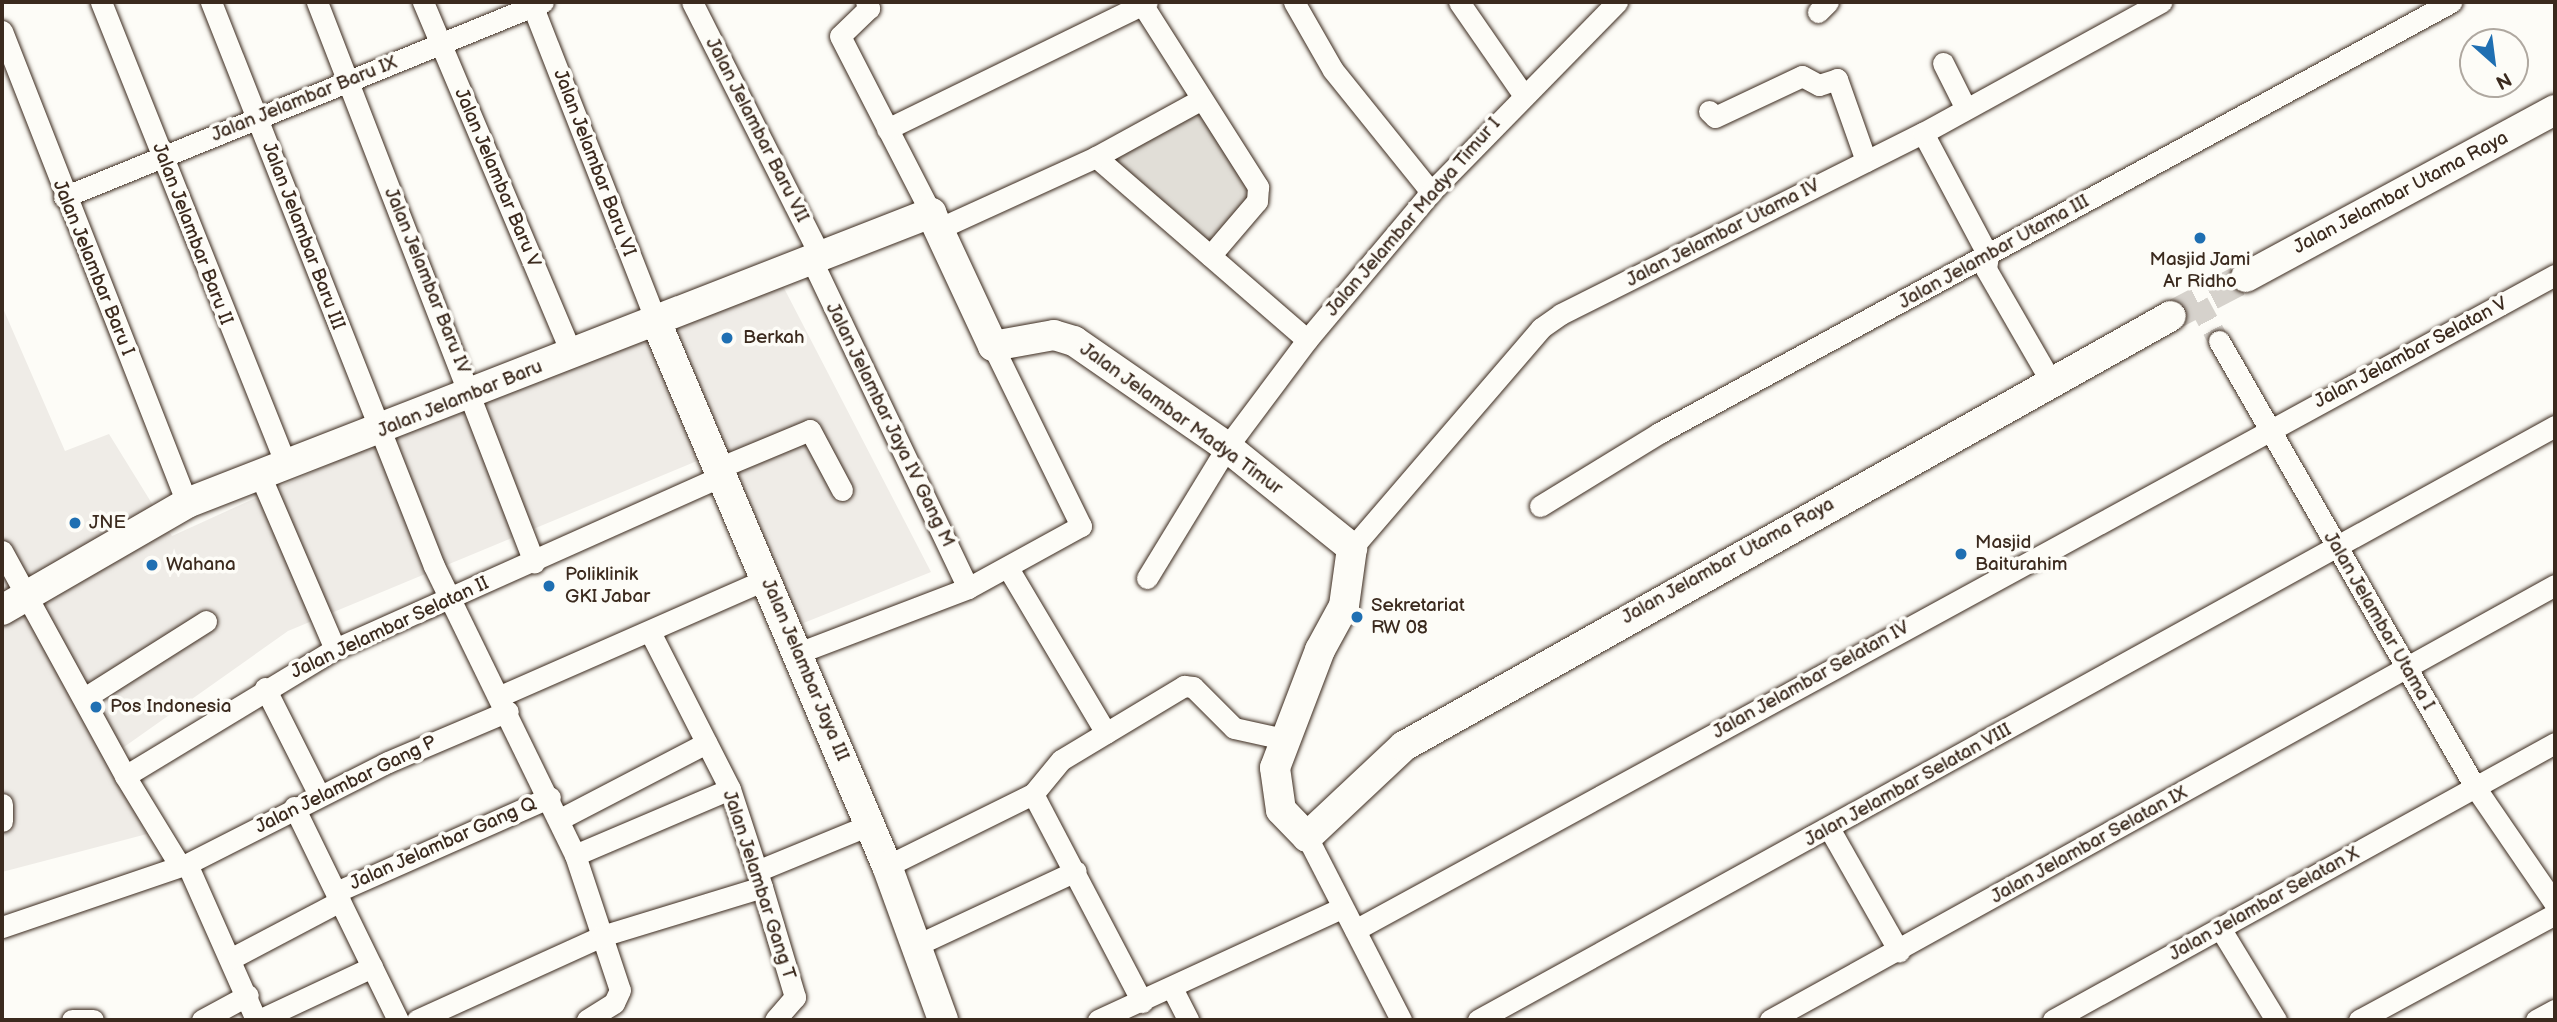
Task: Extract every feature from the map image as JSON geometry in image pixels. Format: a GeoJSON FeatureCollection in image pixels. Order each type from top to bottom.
{"type":"FeatureCollection","features":[{"type":"Feature","properties":{"kind":"street","name":"Jalan Jelambar Baru II"},"geometry":{"type":"LineString","coordinates":[[101,2],[162,156],[335,649]]}},
{"type":"Feature","properties":{"kind":"street","name":"Jalan Jelambar Baru III"},"geometry":{"type":"LineString","coordinates":[[211,2],[379,431],[450,598],[550,797],[575,855],[620,990],[614,1003],[587,1020]]}},
{"type":"Feature","properties":{"kind":"street","name":"Jalan Jelambar Baru IV"},"geometry":{"type":"LineString","coordinates":[[317,2],[472,395],[534,562]]}},
{"type":"Feature","properties":{"kind":"street","name":"Jalan Jelambar Baru V"},"geometry":{"type":"LineString","coordinates":[[423,2],[572,354]]}},
{"type":"Feature","properties":{"kind":"street","name":"Jalan Jelambar Baru VII"},"geometry":{"type":"LineString","coordinates":[[692,2],[818,261]]}},
{"type":"Feature","properties":{"kind":"street"},"geometry":{"type":"LineString","coordinates":[[1294,2],[1333,70],[1431,191]]}},
{"type":"Feature","properties":{"kind":"street"},"geometry":{"type":"LineString","coordinates":[[1459,2],[1522,93]]}},
{"type":"Feature","properties":{"kind":"street","name":"Jalan Jelambar Madya Timur I"},"geometry":{"type":"LineString","coordinates":[[1147,578],[1227,447],[1307,340],[1431,191],[1522,93],[1617,2]]}},
{"type":"Feature","properties":{"kind":"street","name":"Jalan Jelambar Utama IV"},"geometry":{"type":"LineString","coordinates":[[1352,548],[1541,328],[1923,133],[1965,107],[2161,2]]}},
{"type":"Feature","properties":{"kind":"street","name":"Jalan Jelambar Utama III"},"geometry":{"type":"LineString","coordinates":[[1540,506],[1659,433],[2451,2]]}},
{"type":"Feature","properties":{"kind":"street","name":"Jalan Jelambar Baru IX"},"geometry":{"type":"LineString","coordinates":[[64,197],[440,45],[535,3]]}},
{"type":"Feature","properties":{"kind":"street","name":"Jalan Jelambar Baru VI"},"geometry":{"type":"LineString","coordinates":[[535,3],[657,324]]}},
{"type":"Feature","properties":{"kind":"street"},"geometry":{"type":"LineString","coordinates":[[887,129],[1145,3],[1200,100],[1259,194],[1210,256]]}},
{"type":"Feature","properties":{"kind":"street"},"geometry":{"type":"LineString","coordinates":[[798,653],[968,588],[1076,533],[1080,517],[839,32],[872,4]]}},
{"type":"Feature","properties":{"kind":"street","name":"Jalan Jelambar Baru I"},"geometry":{"type":"LineString","coordinates":[[2,32],[64,197],[187,503]]}},
{"type":"Feature","properties":{"kind":"street"},"geometry":{"type":"LineString","coordinates":[[1943,63],[1965,107]]}},
{"type":"Feature","properties":{"kind":"street"},"geometry":{"type":"LineString","coordinates":[[1709,111],[1715,117],[1802,76],[1819,85],[1837,79],[1866,161]]}},
{"type":"Feature","properties":{"kind":"street"},"geometry":{"type":"LineString","coordinates":[[935,221],[1096,157],[1200,100]]}},
{"type":"Feature","properties":{"kind":"street","name":"Jalan Jelambar Utama Raya"},"geometry":{"type":"LineString","coordinates":[[2246,276],[2555,110]]}},
{"type":"Feature","properties":{"kind":"street"},"geometry":{"type":"LineString","coordinates":[[1923,133],[1988,255],[1986,269],[2050,380]]}},
{"type":"Feature","properties":{"kind":"street"},"geometry":{"type":"LineString","coordinates":[[1096,157],[1307,340]]}},
{"type":"Feature","properties":{"kind":"street","name":"Jalan Jelambar Baru"},"geometry":{"type":"LineString","coordinates":[[2,610],[187,503],[818,261],[935,221]]}},
{"type":"Feature","properties":{"kind":"street","name":"Jalan Jelambar Jaya IV Gang M"},"geometry":{"type":"LineString","coordinates":[[818,261],[968,588]]}},
{"type":"Feature","properties":{"kind":"street","name":"Jalan Jelambar Selatan V"},"geometry":{"type":"LineString","coordinates":[[2267,431],[2555,275]]}},
{"type":"Feature","properties":{"kind":"street","name":"Jalan Jelambar Utama Raya"},"geometry":{"type":"LineString","coordinates":[[1307,837],[1404,746],[2050,380],[2171,316]]}},
{"type":"Feature","properties":{"kind":"street","name":"Jalan Jelambar Jaya III"},"geometry":{"type":"LineString","coordinates":[[657,324],[723,471],[887,866],[943,1020]]}},
{"type":"Feature","properties":{"kind":"street","name":"Jalan Jelambar Madya Timur"},"geometry":{"type":"LineString","coordinates":[[993,346],[1066,337],[1227,447],[1352,548]]}},
{"type":"Feature","properties":{"kind":"street","name":"Jalan Jelambar Utama I"},"geometry":{"type":"LineString","coordinates":[[2219,341],[2267,431],[2475,787],[2553,902]]}},
{"type":"Feature","properties":{"kind":"street","name":"Jalan Jelambar Selatan VIII"},"geometry":{"type":"LineString","coordinates":[[1478,1020],[2555,426]]}},
{"type":"Feature","properties":{"kind":"street","name":"Jalan Jelambar Selatan II"},"geometry":{"type":"LineString","coordinates":[[125,776],[265,688],[335,649],[534,562],[810,430],[842,490]]}},
{"type":"Feature","properties":{"kind":"street","name":"Jalan Jelambar Selatan IV"},"geometry":{"type":"LineString","coordinates":[[1355,930],[2267,431]]}},
{"type":"Feature","properties":{"kind":"street"},"geometry":{"type":"LineString","coordinates":[[1352,548],[1344,606],[1284,740],[1273,784],[1282,810],[1307,837],[1401,1020]]}},
{"type":"Feature","properties":{"kind":"street"},"geometry":{"type":"LineString","coordinates":[[2,551],[30,595],[86,697],[125,776],[183,865],[232,958],[258,1020],[372,967]]}},
{"type":"Feature","properties":{"kind":"street"},"geometry":{"type":"LineString","coordinates":[[1007,568],[1107,733]]}},
{"type":"Feature","properties":{"kind":"street","name":"Jalan Jelambar Gang P"},"geometry":{"type":"LineString","coordinates":[[2,927],[183,865],[318,795],[650,632],[767,579]]}},
{"type":"Feature","properties":{"kind":"street","name":"Jalan Jelambar Selatan IX"},"geometry":{"type":"LineString","coordinates":[[1770,1020],[1899,951],[2555,585]]}},
{"type":"Feature","properties":{"kind":"street"},"geometry":{"type":"LineString","coordinates":[[86,697],[206,621]]}},
{"type":"Feature","properties":{"kind":"street","name":"Jalan Jelambar Gang T"},"geometry":{"type":"LineString","coordinates":[[650,632],[730,789],[760,879],[795,997],[775,1020]]}},
{"type":"Feature","properties":{"kind":"street"},"geometry":{"type":"LineString","coordinates":[[887,866],[1033,794],[1061,760],[1189,685],[1234,728],[1284,740]]}},
{"type":"Feature","properties":{"kind":"street"},"geometry":{"type":"LineString","coordinates":[[265,688],[318,795]]}},
{"type":"Feature","properties":{"kind":"street"},"geometry":{"type":"LineString","coordinates":[[560,819],[706,743]]}},
{"type":"Feature","properties":{"kind":"street","name":"Jalan Jelambar Selatan X"},"geometry":{"type":"LineString","coordinates":[[2053,1020],[2555,743]]}},
{"type":"Feature","properties":{"kind":"street"},"geometry":{"type":"LineString","coordinates":[[575,855],[730,789]]}},
{"type":"Feature","properties":{"kind":"street"},"geometry":{"type":"LineString","coordinates":[[1033,794],[1076,871],[1142,1002]]}},
{"type":"Feature","properties":{"kind":"street","name":"Jalan Jelambar Gang Q"},"geometry":{"type":"LineString","coordinates":[[232,958],[338,896],[550,797]]}},
{"type":"Feature","properties":{"kind":"street"},"geometry":{"type":"LineString","coordinates":[[2,804],[2,821]]}},
{"type":"Feature","properties":{"kind":"street"},"geometry":{"type":"LineString","coordinates":[[294,807],[398,1020]]}},
{"type":"Feature","properties":{"kind":"street"},"geometry":{"type":"LineString","coordinates":[[416,1020],[601,936],[760,879],[869,825]]}},
{"type":"Feature","properties":{"kind":"street"},"geometry":{"type":"LineString","coordinates":[[1829,828],[1899,951]]}},
{"type":"Feature","properties":{"kind":"street"},"geometry":{"type":"LineString","coordinates":[[917,945],[1076,871]]}},
{"type":"Feature","properties":{"kind":"street"},"geometry":{"type":"LineString","coordinates":[[2359,1020],[2553,902]]}},
{"type":"Feature","properties":{"kind":"street"},"geometry":{"type":"LineString","coordinates":[[1098,1020],[1174,990],[1342,908]]}},
{"type":"Feature","properties":{"kind":"street"},"geometry":{"type":"LineString","coordinates":[[2220,928],[2276,1020]]}},
{"type":"Feature","properties":{"kind":"street"},"geometry":{"type":"LineString","coordinates":[[1174,990],[1188,1020]]}},
{"type":"Feature","properties":{"kind":"street"},"geometry":{"type":"LineString","coordinates":[[202,1020],[248,995]]}},
{"type":"Feature","properties":{"kind":"street"},"geometry":{"type":"LineString","coordinates":[[2536,1020],[2555,1010]]}},
{"type":"Feature","properties":{"kind":"street"},"geometry":{"type":"LineString","coordinates":[[72,1020],[93,1020]]}},
{"type":"Feature","properties":{"kind":"shaded area"},"geometry":{"type":"Polygon","coordinates":[[[1195,109],[1259,194],[1206,251],[1106,159],[1195,109]]]}},
{"type":"Feature","properties":{"kind":"shaded area"},"geometry":{"type":"Polygon","coordinates":[[[771,263],[931,572],[781,632],[709,456],[288,631],[107,759],[147,834],[2,872],[2,306],[65,451],[109,434],[172,536],[771,263]]]}},
{"type":"Feature","properties":{"kind":"tunnel"},"geometry":{"type":"LineString","coordinates":[[2171,316],[2246,277]]}},
{"type":"Feature","properties":{"kind":"tunnel"},"geometry":{"type":"LineString","coordinates":[[2198,302],[2219,341]]}},
{"type":"Feature","properties":{"kind":"place","name":"Masjid Jami Ar Ridho"},"geometry":{"type":"Point","coordinates":[2200,238]}},
{"type":"Feature","properties":{"kind":"place","name":"Berkah"},"geometry":{"type":"Point","coordinates":[727,338]}},
{"type":"Feature","properties":{"kind":"place","name":"JNE"},"geometry":{"type":"Point","coordinates":[75,523]}},
{"type":"Feature","properties":{"kind":"place","name":"Masjid Baiturahim"},"geometry":{"type":"Point","coordinates":[1961,554]}},
{"type":"Feature","properties":{"kind":"place","name":"Wahana"},"geometry":{"type":"Point","coordinates":[152,565]}},
{"type":"Feature","properties":{"kind":"place","name":"Poliklinik GKI Jabar"},"geometry":{"type":"Point","coordinates":[549,586]}},
{"type":"Feature","properties":{"kind":"place","name":"Sekretariat RW 08"},"geometry":{"type":"Point","coordinates":[1357,617]}},
{"type":"Feature","properties":{"kind":"place","name":"Pos Indonesia"},"geometry":{"type":"Point","coordinates":[96,707]}}]}
